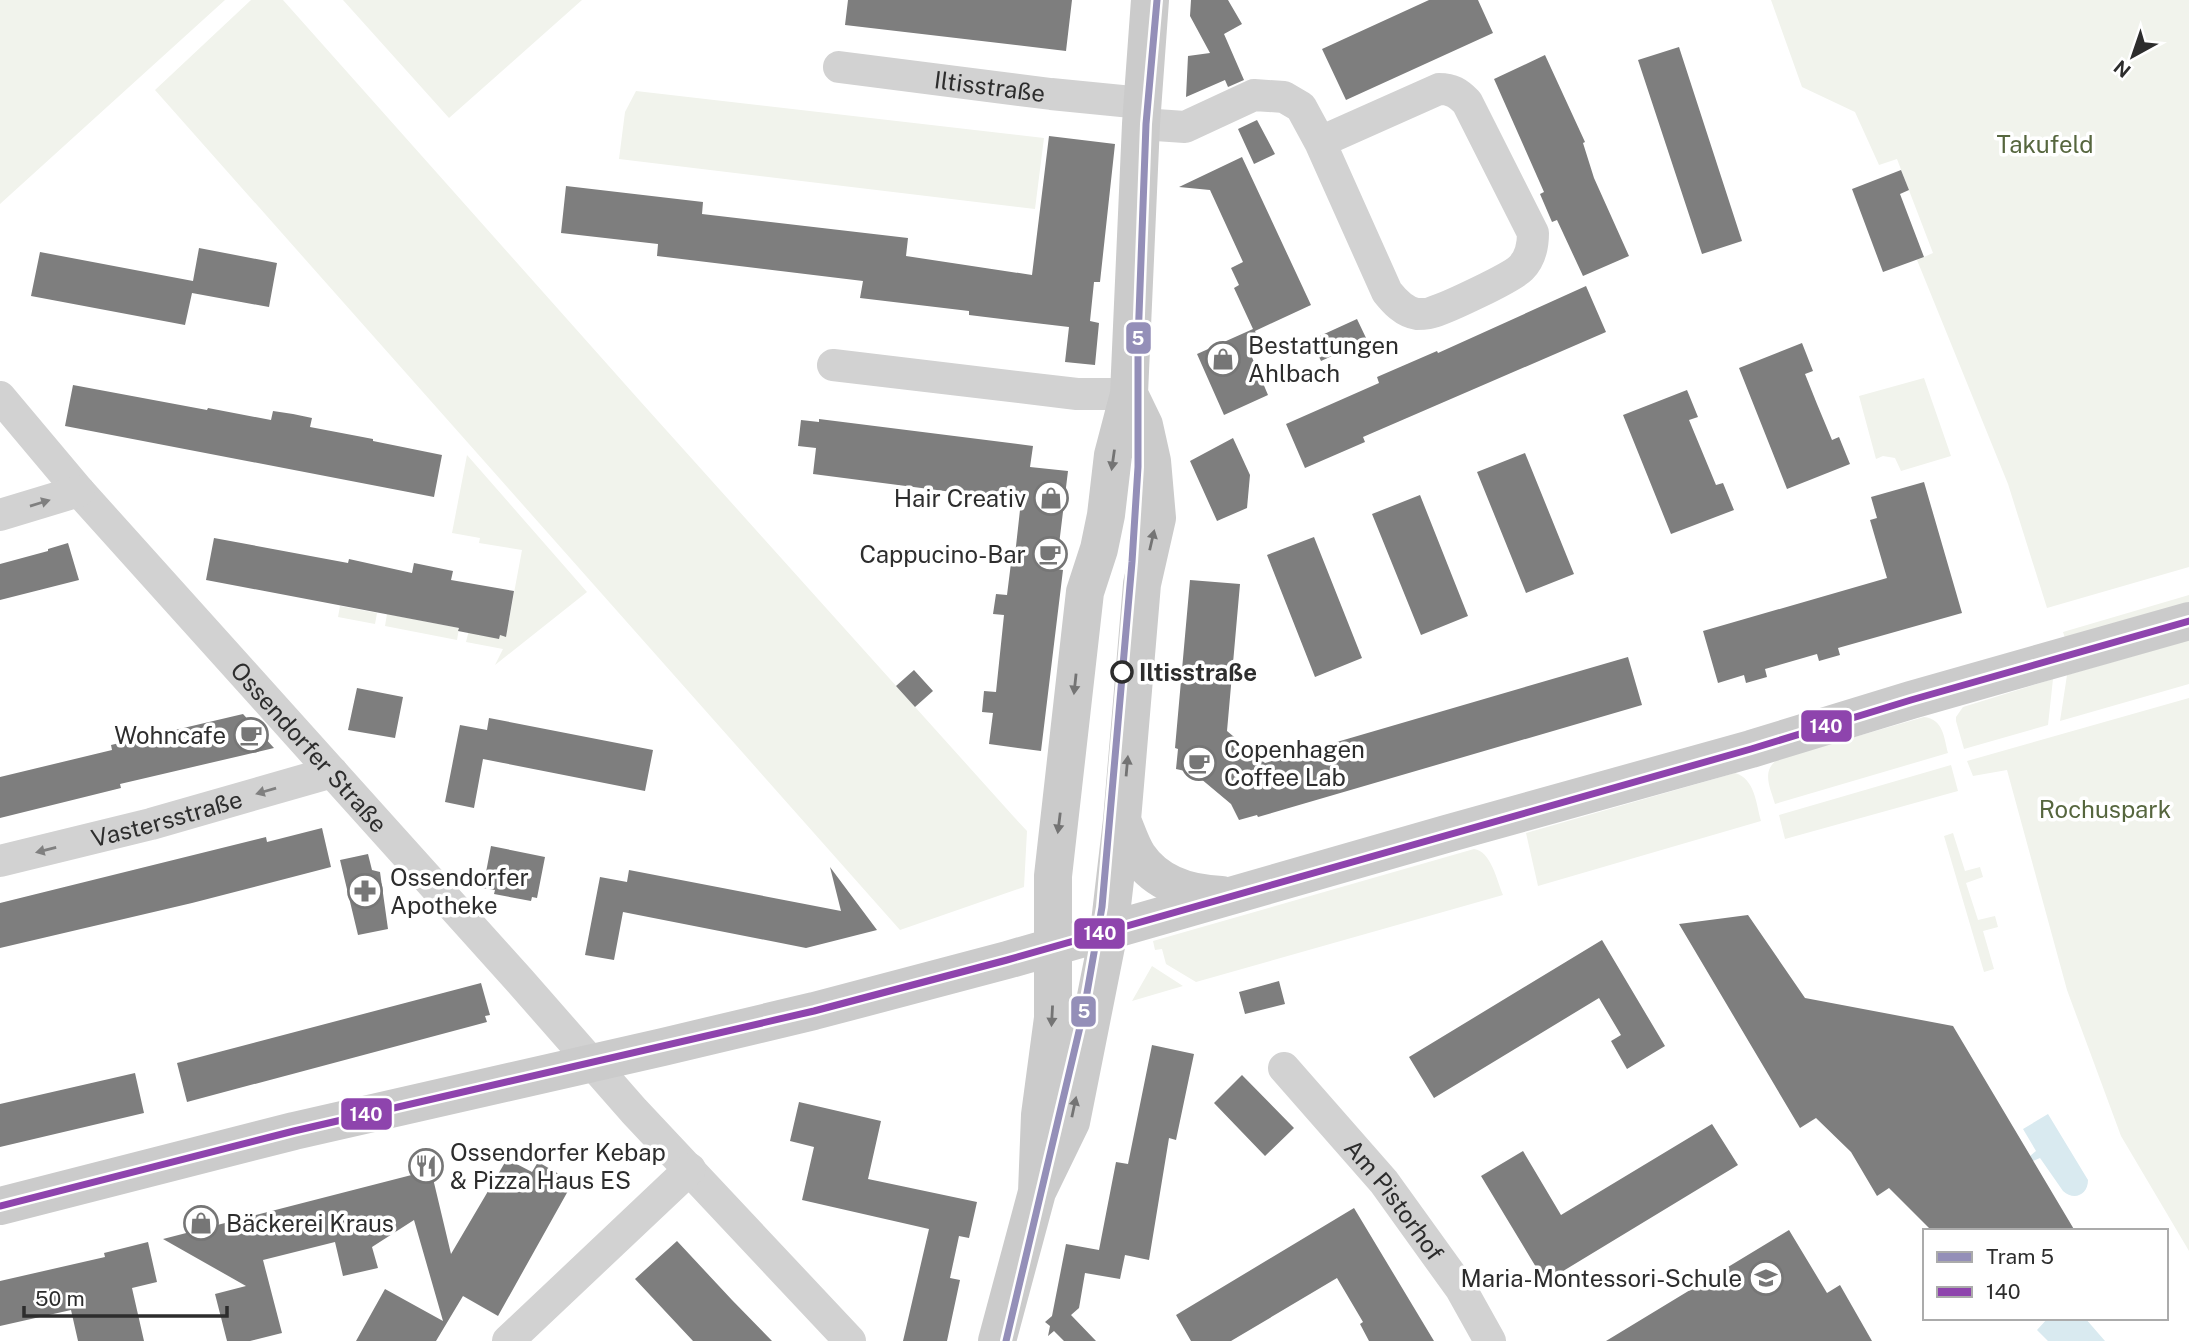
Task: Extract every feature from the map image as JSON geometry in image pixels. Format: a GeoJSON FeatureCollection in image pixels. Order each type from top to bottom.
{"type":"FeatureCollection","features":[{"type":"Feature","properties":{"kind":"street"},"geometry":{"type":"LineString","coordinates":[[1037,1192],[1040,1115],[1053,1018],[1053,876],[1086,592],[1099,550],[1113,455],[1129,394],[1150,0]]}},
{"type":"Feature","properties":{"kind":"street","name":"Iltisstraße"},"geometry":{"type":"LineString","coordinates":[[839,67],[1051,94],[1142,113],[1185,127],[1254,95],[1284,97],[1301,107],[1320,142],[1387,292],[1404,309],[1414,314],[1431,313],[1504,279],[1520,270],[1529,258],[1533,233],[1467,102],[1460,94],[1450,89],[1439,89],[1320,142]]}},
{"type":"Feature","properties":{"kind":"street"},"geometry":{"type":"LineString","coordinates":[[833,365],[1077,394],[1129,394]]}},
{"type":"Feature","properties":{"kind":"street"},"geometry":{"type":"LineString","coordinates":[[997,1341],[1037,1192],[1070,1122],[1109,931],[1122,820],[1142,584],[1157,519],[1152,461],[1144,425],[1129,394]]}},
{"type":"Feature","properties":{"kind":"street","name":"Ossendorfer Straße"},"geometry":{"type":"LineString","coordinates":[[0,397],[79,491],[591,1062],[850,1341]]}},
{"type":"Feature","properties":{"kind":"street"},"geometry":{"type":"LineString","coordinates":[[0,515],[79,491]]}},
{"type":"Feature","properties":{"kind":"street"},"geometry":{"type":"LineString","coordinates":[[0,1206],[294,1131],[814,1011],[961,972],[1751,749],[1911,700],[2189,621]]}},
{"type":"Feature","properties":{"kind":"street","name":"Vastersstraße"},"geometry":{"type":"LineString","coordinates":[[0,861],[151,824],[332,772]]}},
{"type":"Feature","properties":{"kind":"street"},"geometry":{"type":"LineString","coordinates":[[1122,820],[1139,857],[1152,871],[1184,890],[1231,896]]}},
{"type":"Feature","properties":{"kind":"street"},"geometry":{"type":"LineString","coordinates":[[961,972],[1003,947],[1028,925],[1053,876]]}},
{"type":"Feature","properties":{"kind":"street","name":"Am Pistorhof"},"geometry":{"type":"LineString","coordinates":[[1284,1068],[1384,1181],[1461,1289],[1490,1341]]}},
{"type":"Feature","properties":{"kind":"street"},"geometry":{"type":"LineString","coordinates":[[508,1341],[690,1169]]}},
{"type":"Feature","properties":{"kind":"green space"},"geometry":{"type":"Polygon","coordinates":[[[0,0],[225,0],[0,204],[0,0]]]}},
{"type":"Feature","properties":{"kind":"green space"},"geometry":{"type":"Polygon","coordinates":[[[251,0],[283,0],[1027,831],[1024,887],[900,930],[155,90],[251,0]]]}},
{"type":"Feature","properties":{"kind":"green space"},"geometry":{"type":"Polygon","coordinates":[[[343,0],[582,0],[449,118],[343,0]]]}},
{"type":"Feature","properties":{"kind":"green space","name":"Takufeld"},"geometry":{"type":"Polygon","coordinates":[[[1771,0],[2189,0],[2189,567],[2047,608],[2008,484],[1917,260],[1933,253],[1897,159],[1879,165],[1855,112],[1802,87],[1771,0]]]}},
{"type":"Feature","properties":{"kind":"green space"},"geometry":{"type":"Polygon","coordinates":[[[636,91],[1044,138],[1035,209],[619,159],[625,112],[636,91]]]}},
{"type":"Feature","properties":{"kind":"green space"},"geometry":{"type":"Polygon","coordinates":[[[1924,378],[1951,456],[1901,471],[1895,458],[1883,456],[1876,459],[1859,396],[1924,378]]]}},
{"type":"Feature","properties":{"kind":"green space"},"geometry":{"type":"Polygon","coordinates":[[[467,455],[587,592],[495,665],[503,649],[466,642],[469,630],[506,636],[522,550],[479,543],[480,538],[452,533],[467,455]]]}},
{"type":"Feature","properties":{"kind":"green space"},"geometry":{"type":"Polygon","coordinates":[[[2189,595],[2189,602],[2065,638],[2063,632],[2189,595]]]}},
{"type":"Feature","properties":{"kind":"green space"},"geometry":{"type":"Polygon","coordinates":[[[340,606],[377,613],[375,624],[338,617],[340,606]]]}},
{"type":"Feature","properties":{"kind":"green space"},"geometry":{"type":"Polygon","coordinates":[[[387,614],[459,628],[457,640],[385,626],[387,614]]]}},
{"type":"Feature","properties":{"kind":"green space"},"geometry":{"type":"Polygon","coordinates":[[[2189,640],[2189,684],[2060,721],[2067,675],[2189,640]]]}},
{"type":"Feature","properties":{"kind":"green space"},"geometry":{"type":"Polygon","coordinates":[[[2053,679],[2048,725],[1964,749],[1956,721],[1963,707],[2053,679]]]}},
{"type":"Feature","properties":{"kind":"green space","name":"Rochuspark"},"geometry":{"type":"Polygon","coordinates":[[[2189,698],[2189,1251],[2121,1136],[2067,990],[2007,770],[1973,776],[1967,761],[2189,698]]]}},
{"type":"Feature","properties":{"kind":"green space"},"geometry":{"type":"Polygon","coordinates":[[[1924,717],[1939,725],[1948,753],[1775,804],[1768,774],[1778,759],[1924,717]]]}},
{"type":"Feature","properties":{"kind":"green space"},"geometry":{"type":"Polygon","coordinates":[[[1951,765],[1958,791],[1785,839],[1779,815],[1951,765]]]}},
{"type":"Feature","properties":{"kind":"green space"},"geometry":{"type":"Polygon","coordinates":[[[1735,773],[1747,780],[1751,786],[1761,821],[1538,886],[1526,833],[1735,773]]]}},
{"type":"Feature","properties":{"kind":"green space"},"geometry":{"type":"Polygon","coordinates":[[[1953,833],[1965,871],[1980,867],[1983,877],[1966,883],[1978,920],[1995,916],[1998,927],[1983,931],[1994,969],[1984,972],[1944,836],[1953,833]]]}},
{"type":"Feature","properties":{"kind":"green space"},"geometry":{"type":"Polygon","coordinates":[[[1474,849],[1485,855],[1489,861],[1503,895],[1196,982],[1166,964],[1162,949],[1155,950],[1153,941],[1474,849]]]}},
{"type":"Feature","properties":{"kind":"green space"},"geometry":{"type":"Polygon","coordinates":[[[1152,966],[1183,986],[1132,1001],[1152,966]]]}},
{"type":"Feature","properties":{"kind":"shaded area"},"geometry":{"type":"Polygon","coordinates":[[[2048,1114],[2088,1180],[2086,1189],[2080,1195],[2072,1196],[2063,1191],[2040,1158],[2033,1161],[2030,1156],[2036,1151],[2023,1129],[2048,1114]]]}},
{"type":"Feature","properties":{"kind":"shaded area"},"geometry":{"type":"Polygon","coordinates":[[[2046,1320],[2087,1320],[2105,1341],[2048,1341],[2037,1330],[2046,1320]]]}},
{"type":"Feature","properties":{"kind":"building"},"geometry":{"type":"Polygon","coordinates":[[[848,0],[1072,0],[1066,51],[845,25],[848,0]]]}},
{"type":"Feature","properties":{"kind":"building"},"geometry":{"type":"Polygon","coordinates":[[[1191,0],[1228,0],[1242,24],[1224,34],[1244,80],[1228,87],[1225,80],[1186,97],[1188,56],[1210,53],[1190,16],[1191,0]]]}},
{"type":"Feature","properties":{"kind":"building"},"geometry":{"type":"Polygon","coordinates":[[[1429,0],[1478,0],[1493,33],[1346,100],[1322,49],[1429,0]]]}},
{"type":"Feature","properties":{"kind":"building"},"geometry":{"type":"Polygon","coordinates":[[[1679,47],[1742,241],[1702,254],[1638,60],[1679,47]]]}},
{"type":"Feature","properties":{"kind":"building"},"geometry":{"type":"Polygon","coordinates":[[[1545,55],[1585,142],[1583,143],[1594,178],[1629,256],[1583,276],[1557,220],[1552,222],[1540,194],[1544,192],[1494,79],[1545,55]]]}},
{"type":"Feature","properties":{"kind":"building"},"geometry":{"type":"Polygon","coordinates":[[[1257,120],[1275,154],[1254,164],[1238,129],[1257,120]]]}},
{"type":"Feature","properties":{"kind":"building"},"geometry":{"type":"Polygon","coordinates":[[[1049,136],[1115,144],[1100,282],[1094,282],[1090,321],[1099,323],[1095,365],[1065,362],[1069,327],[969,315],[969,311],[860,298],[863,281],[657,256],[658,244],[561,233],[566,186],[703,202],[702,214],[908,238],[906,256],[1032,275],[1049,136]]]}},
{"type":"Feature","properties":{"kind":"building"},"geometry":{"type":"Polygon","coordinates":[[[1242,157],[1311,305],[1255,331],[1263,349],[1251,355],[1268,395],[1224,415],[1197,354],[1253,329],[1234,288],[1239,285],[1231,268],[1243,262],[1210,190],[1179,187],[1242,157]]]}},
{"type":"Feature","properties":{"kind":"building"},"geometry":{"type":"Polygon","coordinates":[[[1901,170],[1909,190],[1900,194],[1924,257],[1883,272],[1852,189],[1901,170]]]}},
{"type":"Feature","properties":{"kind":"building"},"geometry":{"type":"Polygon","coordinates":[[[199,248],[277,263],[269,307],[192,293],[185,325],[31,296],[40,252],[193,281],[199,248]]]}},
{"type":"Feature","properties":{"kind":"building"},"geometry":{"type":"Polygon","coordinates":[[[1586,286],[1606,332],[1363,437],[1365,442],[1305,468],[1286,424],[1379,383],[1377,377],[1437,351],[1438,353],[1586,286]]]}},
{"type":"Feature","properties":{"kind":"building"},"geometry":{"type":"Polygon","coordinates":[[[1357,319],[1367,340],[1321,361],[1311,340],[1357,319]]]}},
{"type":"Feature","properties":{"kind":"building"},"geometry":{"type":"Polygon","coordinates":[[[1802,343],[1813,371],[1805,374],[1832,440],[1839,437],[1850,464],[1787,489],[1739,368],[1802,343]]]}},
{"type":"Feature","properties":{"kind":"building"},"geometry":{"type":"Polygon","coordinates":[[[73,385],[271,420],[273,411],[293,414],[312,418],[310,427],[442,455],[434,497],[65,426],[73,385]]]}},
{"type":"Feature","properties":{"kind":"building"},"geometry":{"type":"Polygon","coordinates":[[[1687,390],[1698,417],[1689,420],[1716,485],[1723,483],[1734,510],[1671,534],[1623,415],[1687,390]]]}},
{"type":"Feature","properties":{"kind":"building"},"geometry":{"type":"Polygon","coordinates":[[[819,419],[1033,446],[1030,467],[1068,471],[1056,569],[1063,570],[1041,751],[989,744],[993,713],[982,712],[984,691],[996,692],[1004,615],[993,614],[996,594],[1007,595],[1011,563],[1014,564],[1021,501],[813,474],[816,448],[798,446],[801,420],[819,422],[819,419]]]}},
{"type":"Feature","properties":{"kind":"building"},"geometry":{"type":"Polygon","coordinates":[[[1233,438],[1250,475],[1247,508],[1217,521],[1190,461],[1233,438]]]}},
{"type":"Feature","properties":{"kind":"building"},"geometry":{"type":"Polygon","coordinates":[[[1525,453],[1574,574],[1526,593],[1477,472],[1525,453]]]}},
{"type":"Feature","properties":{"kind":"building"},"geometry":{"type":"Polygon","coordinates":[[[1924,482],[1962,613],[1838,648],[1840,655],[1819,661],[1817,654],[1765,669],[1767,677],[1746,683],[1744,675],[1718,683],[1703,631],[1887,578],[1870,520],[1877,518],[1871,497],[1924,482]]]}},
{"type":"Feature","properties":{"kind":"building"},"geometry":{"type":"Polygon","coordinates":[[[1420,495],[1468,616],[1421,635],[1372,514],[1420,495]]]}},
{"type":"Feature","properties":{"kind":"building"},"geometry":{"type":"Polygon","coordinates":[[[1314,537],[1362,658],[1315,677],[1267,555],[1314,537]]]}},
{"type":"Feature","properties":{"kind":"building"},"geometry":{"type":"Polygon","coordinates":[[[214,538],[348,563],[349,559],[412,573],[414,563],[453,571],[451,580],[514,591],[506,637],[500,635],[499,639],[458,631],[459,628],[206,580],[214,538]]]}},
{"type":"Feature","properties":{"kind":"building"},"geometry":{"type":"Polygon","coordinates":[[[68,543],[79,580],[0,600],[0,564],[68,543]]]}},
{"type":"Feature","properties":{"kind":"building"},"geometry":{"type":"Polygon","coordinates":[[[1190,580],[1240,584],[1227,731],[1265,763],[1628,657],[1642,705],[1258,817],[1257,815],[1239,820],[1231,804],[1194,773],[1176,769],[1178,749],[1175,748],[1190,580]]]}},
{"type":"Feature","properties":{"kind":"building"},"geometry":{"type":"Polygon","coordinates":[[[914,670],[933,691],[915,707],[896,686],[914,670]]]}},
{"type":"Feature","properties":{"kind":"building"},"geometry":{"type":"Polygon","coordinates":[[[357,688],[403,697],[395,738],[348,730],[357,688]]]}},
{"type":"Feature","properties":{"kind":"building"},"geometry":{"type":"Polygon","coordinates":[[[243,714],[274,748],[120,784],[121,788],[0,818],[0,777],[112,750],[111,745],[243,714]]]}},
{"type":"Feature","properties":{"kind":"building"},"geometry":{"type":"Polygon","coordinates":[[[489,718],[653,750],[645,791],[483,759],[474,808],[445,802],[460,725],[487,730],[489,718]]]}},
{"type":"Feature","properties":{"kind":"building"},"geometry":{"type":"Polygon","coordinates":[[[322,828],[331,867],[0,948],[0,903],[266,837],[267,842],[322,828]]]}},
{"type":"Feature","properties":{"kind":"building"},"geometry":{"type":"Polygon","coordinates":[[[491,846],[545,857],[537,898],[532,897],[531,901],[494,894],[495,890],[483,888],[491,846]]]}},
{"type":"Feature","properties":{"kind":"building","name":"Ossendorfer Apotheke"},"geometry":{"type":"Polygon","coordinates":[[[368,854],[372,870],[380,872],[388,929],[358,935],[340,860],[368,854]]]}},
{"type":"Feature","properties":{"kind":"building"},"geometry":{"type":"Polygon","coordinates":[[[830,867],[877,930],[806,948],[623,912],[614,960],[585,955],[600,877],[627,882],[629,870],[841,911],[830,867]]]}},
{"type":"Feature","properties":{"kind":"building"},"geometry":{"type":"Polygon","coordinates":[[[1748,915],[1805,998],[1953,1026],[2074,1229],[1930,1229],[1889,1188],[1877,1196],[1851,1152],[1816,1118],[1800,1128],[1679,924],[1748,915]]]}},
{"type":"Feature","properties":{"kind":"building"},"geometry":{"type":"Polygon","coordinates":[[[1602,940],[1665,1046],[1627,1069],[1611,1041],[1621,1035],[1599,998],[1434,1098],[1409,1057],[1602,940]]]}},
{"type":"Feature","properties":{"kind":"building"},"geometry":{"type":"Polygon","coordinates":[[[1279,981],[1285,1004],[1245,1014],[1239,992],[1279,981]]]}},
{"type":"Feature","properties":{"kind":"building"},"geometry":{"type":"Polygon","coordinates":[[[481,983],[490,1015],[485,1016],[487,1022],[187,1102],[177,1063],[481,983]]]}},
{"type":"Feature","properties":{"kind":"building"},"geometry":{"type":"Polygon","coordinates":[[[1152,1045],[1194,1054],[1176,1140],[1169,1138],[1149,1260],[1125,1255],[1120,1279],[1085,1273],[1079,1308],[1071,1315],[1096,1341],[1064,1341],[1054,1331],[1048,1336],[1050,1326],[1045,1322],[1052,1316],[1066,1244],[1099,1250],[1116,1162],[1128,1164],[1152,1045]]]}},
{"type":"Feature","properties":{"kind":"building"},"geometry":{"type":"Polygon","coordinates":[[[135,1073],[144,1113],[0,1147],[0,1104],[135,1073]]]}},
{"type":"Feature","properties":{"kind":"building"},"geometry":{"type":"Polygon","coordinates":[[[1242,1075],[1294,1128],[1265,1156],[1214,1103],[1242,1075]]]}},
{"type":"Feature","properties":{"kind":"building"},"geometry":{"type":"Polygon","coordinates":[[[799,1102],[881,1121],[868,1179],[977,1202],[969,1238],[959,1236],[950,1278],[960,1280],[947,1341],[903,1341],[929,1229],[802,1200],[814,1147],[790,1141],[799,1102]]]}},
{"type":"Feature","properties":{"kind":"building"},"geometry":{"type":"Polygon","coordinates":[[[1712,1124],[1738,1165],[1545,1282],[1481,1176],[1523,1151],[1561,1215],[1712,1124]]]}},
{"type":"Feature","properties":{"kind":"building"},"geometry":{"type":"Polygon","coordinates":[[[507,1159],[532,1172],[538,1162],[573,1182],[498,1316],[463,1296],[436,1341],[356,1341],[385,1289],[443,1321],[414,1220],[372,1247],[378,1268],[343,1276],[335,1242],[263,1260],[282,1333],[250,1341],[227,1341],[215,1294],[246,1286],[163,1239],[431,1170],[451,1254],[507,1159]]]}},
{"type":"Feature","properties":{"kind":"building"},"geometry":{"type":"Polygon","coordinates":[[[1354,1208],[1434,1341],[1369,1341],[1360,1324],[1363,1322],[1337,1278],[1231,1341],[1191,1341],[1176,1315],[1354,1208]]]}},
{"type":"Feature","properties":{"kind":"building"},"geometry":{"type":"Polygon","coordinates":[[[1789,1230],[1827,1293],[1840,1285],[1872,1341],[1606,1341],[1789,1230]]]}},
{"type":"Feature","properties":{"kind":"building"},"geometry":{"type":"Polygon","coordinates":[[[677,1241],[772,1341],[693,1341],[635,1279],[677,1241]]]}},
{"type":"Feature","properties":{"kind":"building"},"geometry":{"type":"Polygon","coordinates":[[[148,1242],[157,1282],[132,1288],[144,1341],[78,1341],[71,1310],[0,1326],[0,1281],[105,1257],[104,1253],[148,1242]]]}},
{"type":"Feature","properties":{"kind":"tram line","name":"5"},"geometry":{"type":"LineString","coordinates":[[1006,1341],[1084,1010],[1102,907],[1138,467],[1138,342],[1146,124],[1157,0]]}},
{"type":"Feature","properties":{"kind":"transit line","name":"140"},"geometry":{"type":"LineString","coordinates":[[0,1206],[294,1131],[814,1011],[1007,960],[1751,749],[1911,700],[2189,621]]}},
{"type":"Feature","properties":{"kind":"place","name":"Bestattungen Ahlbach"},"geometry":{"type":"Point","coordinates":[1223,359]}},
{"type":"Feature","properties":{"kind":"place","name":"Hair Creativ"},"geometry":{"type":"Point","coordinates":[1051,498]}},
{"type":"Feature","properties":{"kind":"place","name":"Cappucino-Bar"},"geometry":{"type":"Point","coordinates":[1050,554]}},
{"type":"Feature","properties":{"kind":"place","name":"Iltisstraße"},"geometry":{"type":"Point","coordinates":[1122,672]}},
{"type":"Feature","properties":{"kind":"place","name":"Wohncafe"},"geometry":{"type":"Point","coordinates":[251,735]}},
{"type":"Feature","properties":{"kind":"place","name":"Copenhagen Coffee Lab"},"geometry":{"type":"Point","coordinates":[1199,763]}},
{"type":"Feature","properties":{"kind":"place","name":"Ossendorfer Apotheke"},"geometry":{"type":"Point","coordinates":[365,891]}},
{"type":"Feature","properties":{"kind":"place","name":"Ossendorfer Kebap & Pizza Haus ES"},"geometry":{"type":"Point","coordinates":[426,1166]}},
{"type":"Feature","properties":{"kind":"place","name":"Bäckerei Kraus"},"geometry":{"type":"Point","coordinates":[201,1223]}},
{"type":"Feature","properties":{"kind":"place","name":"Maria-Montessori-Schule"},"geometry":{"type":"Point","coordinates":[1766,1278]}}]}
